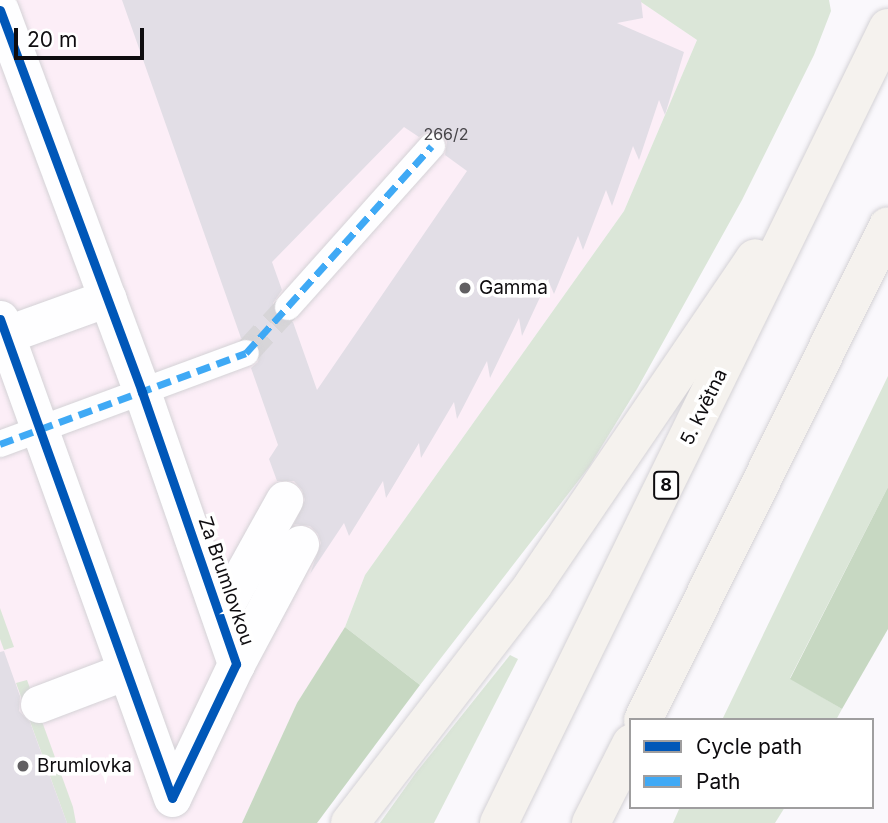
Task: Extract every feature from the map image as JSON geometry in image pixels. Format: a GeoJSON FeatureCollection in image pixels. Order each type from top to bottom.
{"type":"FeatureCollection","features":[{"type":"Feature","properties":{"kind":"highway","name":"5. května"},"geometry":{"type":"LineString","coordinates":[[499,823],[888,28]]}},
{"type":"Feature","properties":{"kind":"highway"},"geometry":{"type":"LineString","coordinates":[[350,823],[533,585],[831,146]]}},
{"type":"Feature","properties":{"kind":"highway"},"geometry":{"type":"LineString","coordinates":[[644,718],[888,226]]}},
{"type":"Feature","properties":{"kind":"highway"},"geometry":{"type":"LineString","coordinates":[[591,823],[629,748]]}},
{"type":"Feature","properties":{"kind":"street","name":"Za Brumlovkou"},"geometry":{"type":"LineString","coordinates":[[0,10],[148,407],[236,664],[166,811]]}},
{"type":"Feature","properties":{"kind":"street"},"geometry":{"type":"LineString","coordinates":[[288,307],[432,146]]}},
{"type":"Feature","properties":{"kind":"street","name":"Za Brumlovkou"},"geometry":{"type":"LineString","coordinates":[[107,298],[2,327],[126,671],[166,811]]}},
{"type":"Feature","properties":{"kind":"street"},"geometry":{"type":"LineString","coordinates":[[0,444],[45,443],[148,407],[246,353]]}},
{"type":"Feature","properties":{"kind":"street"},"geometry":{"type":"LineString","coordinates":[[220,615],[285,500]]}},
{"type":"Feature","properties":{"kind":"street"},"geometry":{"type":"LineString","coordinates":[[236,664],[300,544]]}},
{"type":"Feature","properties":{"kind":"street"},"geometry":{"type":"LineString","coordinates":[[39,704],[126,671]]}},
{"type":"Feature","properties":{"kind":"shaded area"},"geometry":{"type":"Polygon","coordinates":[[[0,0],[638,0],[697,40],[624,211],[365,575],[345,627],[297,703],[242,823],[0,823],[0,0]]]}},
{"type":"Feature","properties":{"kind":"green space"},"geometry":{"type":"Polygon","coordinates":[[[638,0],[829,0],[831,11],[814,55],[742,200],[637,389],[589,467],[420,685],[345,627],[365,575],[624,211],[697,40],[638,0]]]}},
{"type":"Feature","properties":{"kind":"green space"},"geometry":{"type":"Polygon","coordinates":[[[888,376],[888,487],[790,678],[842,709],[837,718],[723,718],[888,376]]]}},
{"type":"Feature","properties":{"kind":"green space"},"geometry":{"type":"Polygon","coordinates":[[[888,487],[888,629],[842,709],[790,679],[888,487]]]}},
{"type":"Feature","properties":{"kind":"green space"},"geometry":{"type":"Polygon","coordinates":[[[0,608],[14,647],[4,650],[0,639],[0,608]]]}},
{"type":"Feature","properties":{"kind":"green space"},"geometry":{"type":"Polygon","coordinates":[[[345,627],[420,685],[317,823],[242,823],[297,703],[345,627]]]}},
{"type":"Feature","properties":{"kind":"green space"},"geometry":{"type":"Polygon","coordinates":[[[510,655],[518,659],[434,823],[380,823],[415,774],[510,655]]]}},
{"type":"Feature","properties":{"kind":"green space"},"geometry":{"type":"Polygon","coordinates":[[[27,680],[73,807],[76,823],[67,823],[16,683],[27,680]]]}},
{"type":"Feature","properties":{"kind":"green space"},"geometry":{"type":"Polygon","coordinates":[[[679,809],[784,809],[775,823],[673,823],[679,809]]]}},
{"type":"Feature","properties":{"kind":"building","name":"Gamma"},"geometry":{"type":"Polygon","coordinates":[[[122,0],[641,0],[643,18],[617,23],[684,52],[665,115],[659,100],[639,160],[633,146],[612,206],[606,190],[583,250],[578,236],[554,294],[548,280],[522,336],[519,318],[490,378],[487,361],[457,419],[454,402],[421,458],[419,443],[386,498],[383,481],[349,536],[344,523],[310,574],[321,543],[318,534],[310,526],[294,524],[305,500],[302,490],[294,481],[277,481],[269,459],[278,445],[251,368],[258,362],[261,348],[255,341],[241,338],[122,0]],[[404,127],[272,262],[282,290],[273,303],[273,313],[284,322],[293,322],[317,390],[467,171],[445,155],[447,142],[442,134],[428,131],[419,137],[404,127]]]}},
{"type":"Feature","properties":{"kind":"building","name":"Brumlovka"},"geometry":{"type":"Polygon","coordinates":[[[4,651],[20,696],[19,711],[30,722],[67,823],[0,823],[0,652],[4,651]]]}},
{"type":"Feature","properties":{"kind":"tunnel"},"geometry":{"type":"LineString","coordinates":[[246,353],[288,307]]}},
{"type":"Feature","properties":{"kind":"marked path"},"geometry":{"type":"LineString","coordinates":[[0,444],[246,353],[432,146]]}},
{"type":"Feature","properties":{"kind":"cycle path"},"geometry":{"type":"LineString","coordinates":[[0,10],[142,392],[236,664],[172,798],[0,319]]}},
{"type":"Feature","properties":{"kind":"place","name":"Gamma"},"geometry":{"type":"Point","coordinates":[465,288]}},
{"type":"Feature","properties":{"kind":"place","name":"Brumlovka"},"geometry":{"type":"Point","coordinates":[23,766]}}]}
